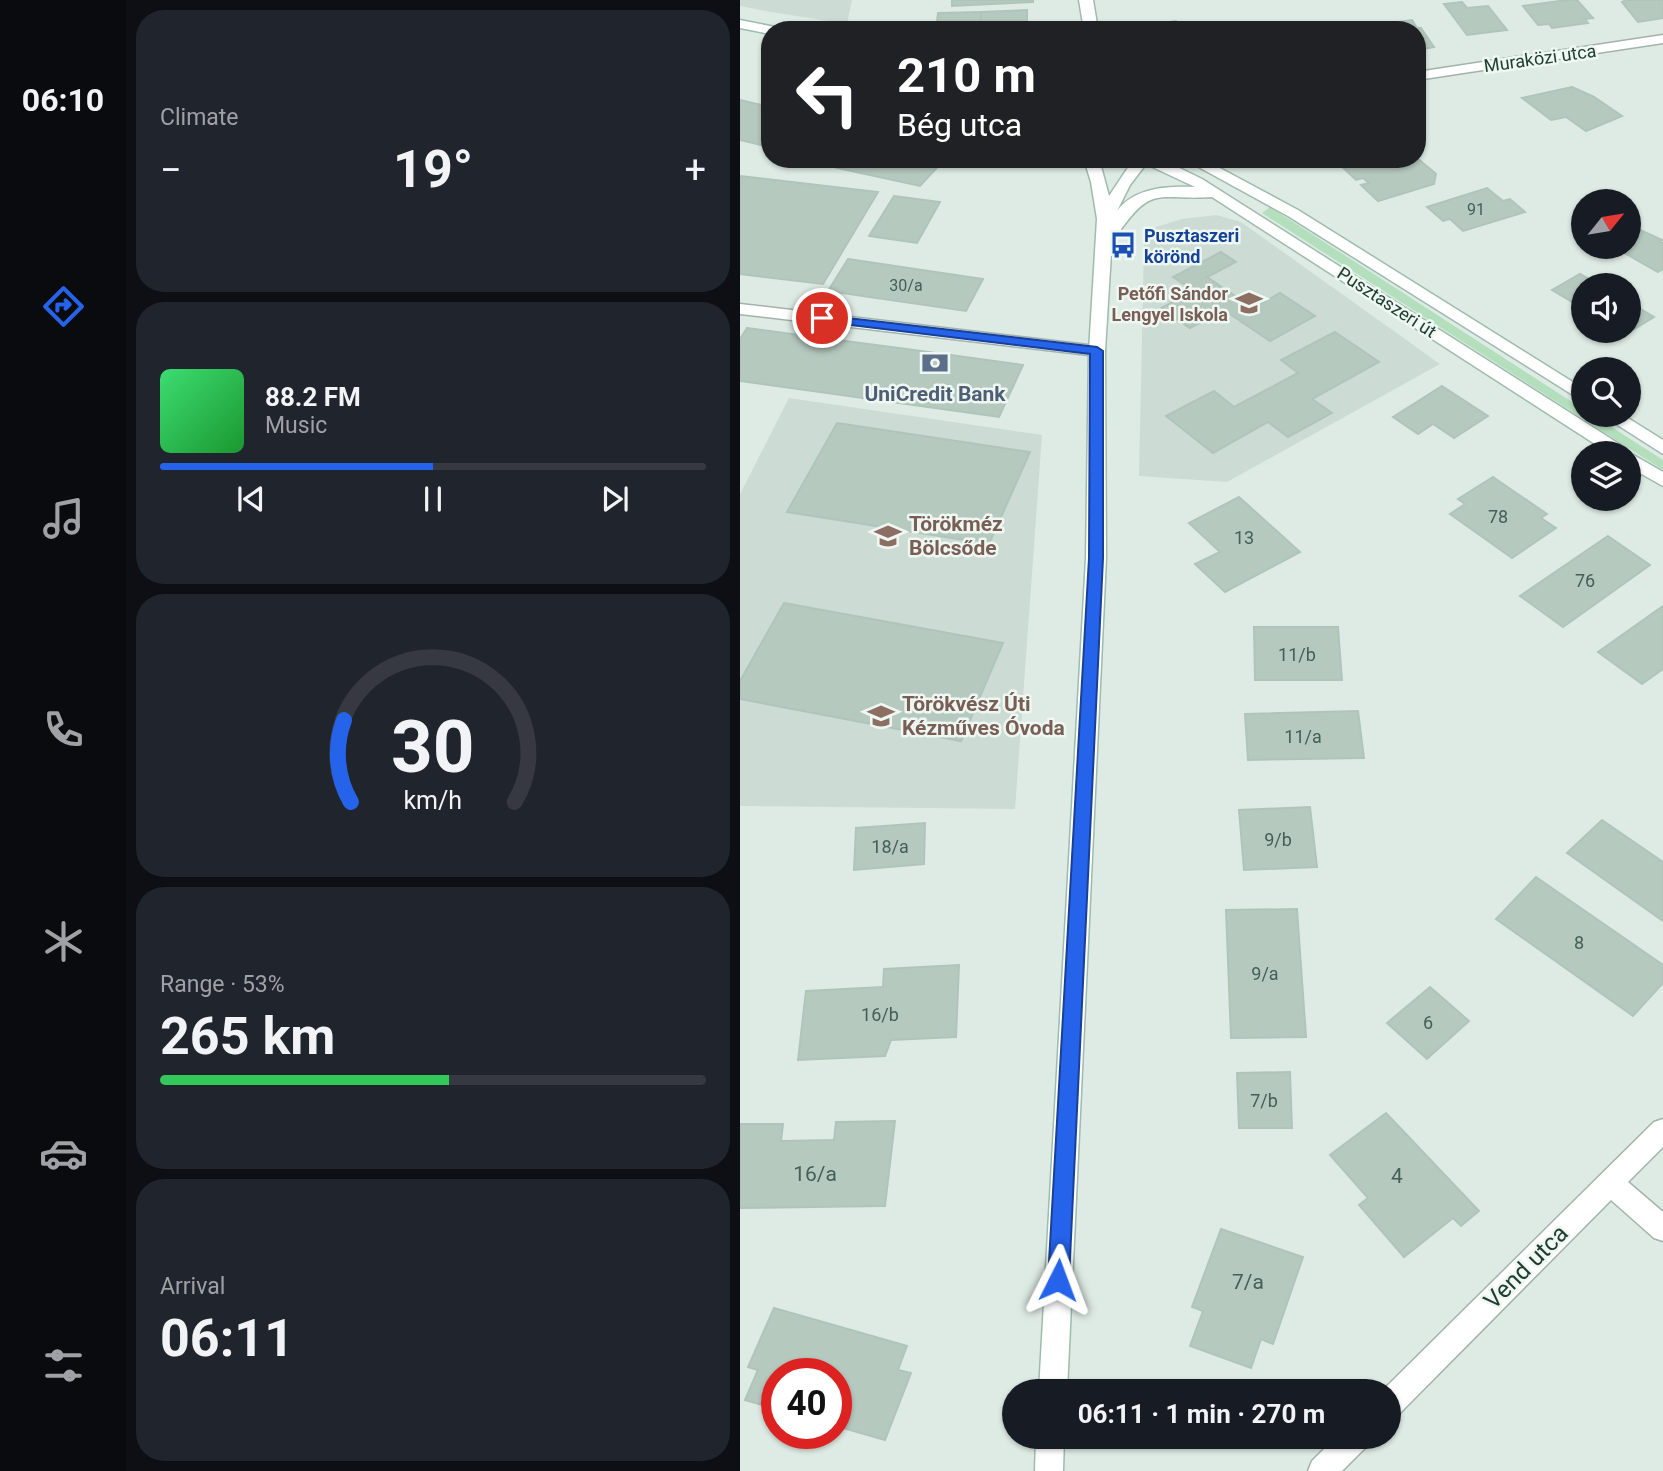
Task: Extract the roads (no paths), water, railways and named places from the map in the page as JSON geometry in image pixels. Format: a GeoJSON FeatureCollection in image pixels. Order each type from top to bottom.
{"type":"FeatureCollection","features":[{"type":"Feature","properties":{"kind":"street"},"geometry":{"type":"LineString","coordinates":[[1086,0],[1090,21]]}},
{"type":"Feature","properties":{"kind":"street"},"geometry":{"type":"LineString","coordinates":[[740,24],[761,28]]}},
{"type":"Feature","properties":{"kind":"street","name":"Muraközi utca"},"geometry":{"type":"LineString","coordinates":[[1426,75],[1663,39]]}},
{"type":"Feature","properties":{"kind":"street"},"geometry":{"type":"LineString","coordinates":[[1054,1379],[1096,558],[1097,351],[1105,219],[1094,168]]}},
{"type":"Feature","properties":{"kind":"street"},"geometry":{"type":"LineString","coordinates":[[1105,219],[1123,184],[1138,168]]}},
{"type":"Feature","properties":{"kind":"street","name":"Pusztaszeri út"},"geometry":{"type":"LineString","coordinates":[[1165,168],[1197,182],[1269,226],[1602,441]]}},
{"type":"Feature","properties":{"kind":"street","name":"Pusztaszeri út"},"geometry":{"type":"LineString","coordinates":[[1208,168],[1302,219],[1571,389]]}},
{"type":"Feature","properties":{"kind":"street"},"geometry":{"type":"LineString","coordinates":[[1105,243],[1128,207],[1146,196],[1178,191],[1213,193]]}},
{"type":"Feature","properties":{"kind":"street"},"geometry":{"type":"LineString","coordinates":[[740,309],[1097,351]]}},
{"type":"Feature","properties":{"kind":"street"},"geometry":{"type":"LineString","coordinates":[[1630,427],[1663,448]]}},
{"type":"Feature","properties":{"kind":"street"},"geometry":{"type":"LineString","coordinates":[[1641,466],[1663,481]]}},
{"type":"Feature","properties":{"kind":"street","name":"Vend utca"},"geometry":{"type":"LineString","coordinates":[[1401,1392],[1663,1130]]}},
{"type":"Feature","properties":{"kind":"street"},"geometry":{"type":"LineString","coordinates":[[1610,1183],[1663,1229]]}},
{"type":"Feature","properties":{"kind":"street"},"geometry":{"type":"LineString","coordinates":[[1049,1471],[1050,1449]]}},
{"type":"Feature","properties":{"kind":"street"},"geometry":{"type":"LineString","coordinates":[[1322,1471],[1344,1449]]}},
{"type":"Feature","properties":{"kind":"place","name":"Pusztaszeri körönd"},"geometry":{"type":"Point","coordinates":[1123,245]}},
{"type":"Feature","properties":{"kind":"place","name":"Petőfi Sándor Lengyel Iskola"},"geometry":{"type":"Point","coordinates":[1249,303]}},
{"type":"Feature","properties":{"kind":"place","name":"UniCredit Bank"},"geometry":{"type":"Point","coordinates":[935,363]}},
{"type":"Feature","properties":{"kind":"place","name":"Törökméz Bölcsőde"},"geometry":{"type":"Point","coordinates":[888,536]}},
{"type":"Feature","properties":{"kind":"place","name":"Törökvész Úti Kézműves Óvoda"},"geometry":{"type":"Point","coordinates":[881,716]}}]}
